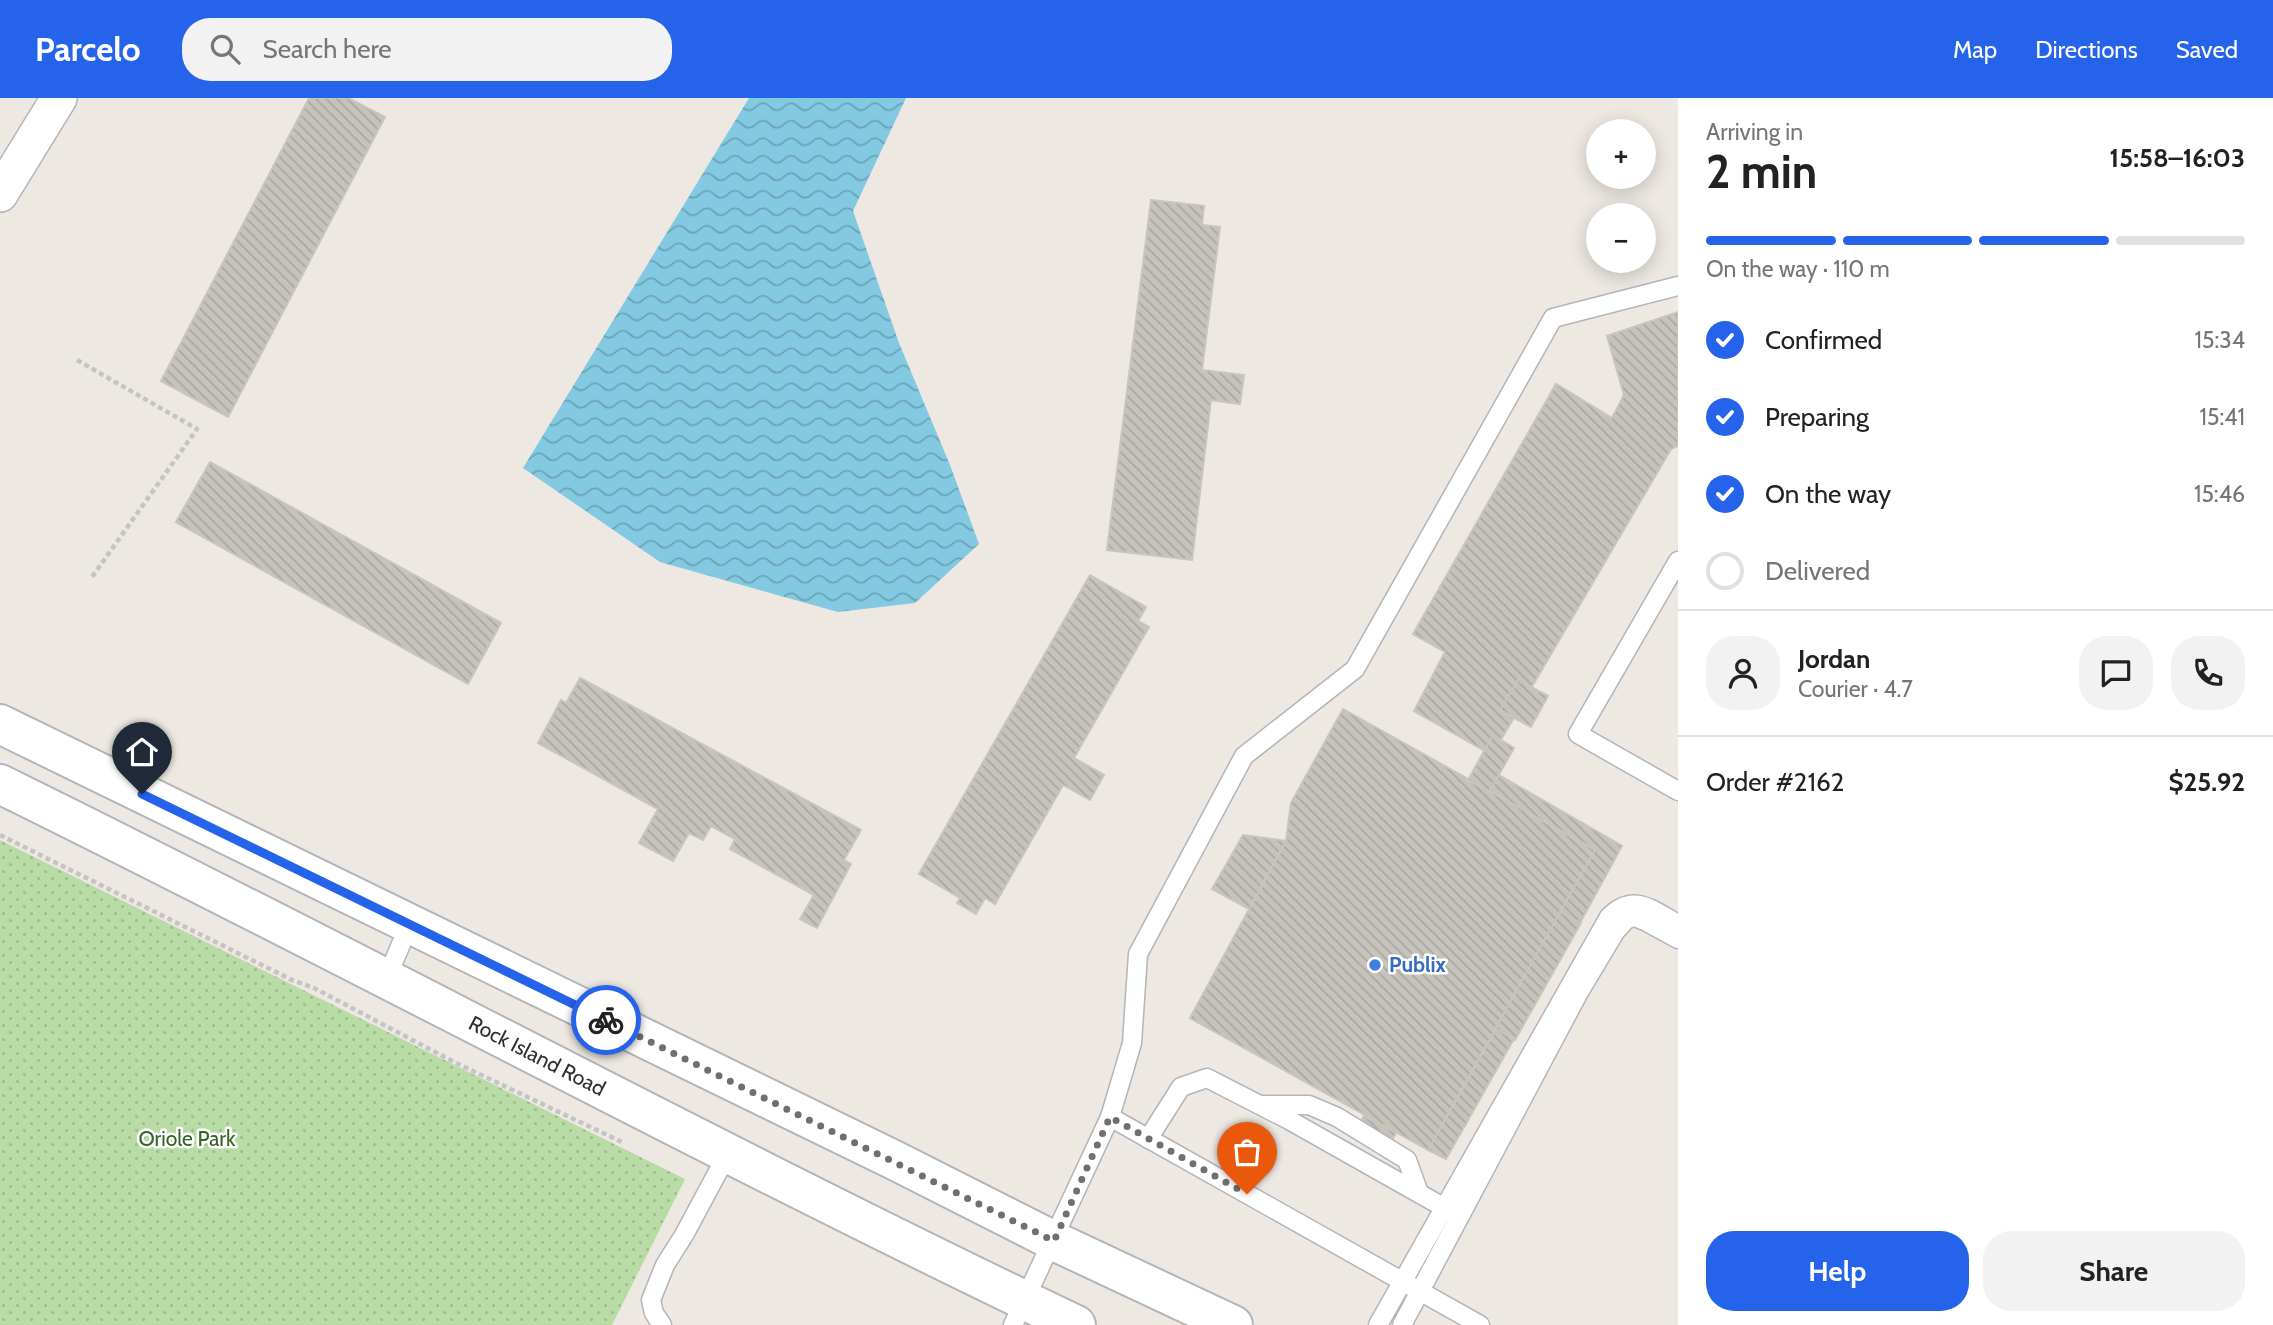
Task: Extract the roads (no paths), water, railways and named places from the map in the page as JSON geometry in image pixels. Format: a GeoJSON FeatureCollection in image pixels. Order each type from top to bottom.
{"type":"FeatureCollection","features":[{"type":"Feature","properties":{"kind":"main road"},"geometry":{"type":"LineString","coordinates":[[0,724],[884,1155],[1054,1241],[1233,1325]]}},
{"type":"Feature","properties":{"kind":"main road","name":"Rock Island Road"},"geometry":{"type":"LineString","coordinates":[[9,792],[191,879],[727,1155],[1019,1313],[1076,1325]]}},
{"type":"Feature","properties":{"kind":"street"},"geometry":{"type":"LineString","coordinates":[[0,194],[59,98]]}},
{"type":"Feature","properties":{"kind":"lane"},"geometry":{"type":"LineString","coordinates":[[1019,1313],[1110,1117],[1132,1043],[1138,954],[1244,756],[1355,669],[1553,318],[1678,286]]}},
{"type":"Feature","properties":{"kind":"lane"},"geometry":{"type":"LineString","coordinates":[[1678,561],[1578,734],[1678,791]]}},
{"type":"Feature","properties":{"kind":"lane"},"geometry":{"type":"LineString","coordinates":[[1378,1325],[1609,917],[1620,906],[1639,903],[1678,924]]}},
{"type":"Feature","properties":{"kind":"lane"},"geometry":{"type":"LineString","coordinates":[[1402,1325],[1578,992],[1615,932],[1627,919],[1635,917],[1678,939]]}},
{"type":"Feature","properties":{"kind":"lane"},"geometry":{"type":"LineString","coordinates":[[386,980],[409,925]]}},
{"type":"Feature","properties":{"kind":"lane"},"geometry":{"type":"LineString","coordinates":[[1148,1139],[1181,1087],[1208,1078],[1452,1212]]}},
{"type":"Feature","properties":{"kind":"lane"},"geometry":{"type":"LineString","coordinates":[[1259,1105],[1309,1105],[1337,1117],[1407,1160],[1419,1193]]}},
{"type":"Feature","properties":{"kind":"lane"},"geometry":{"type":"LineString","coordinates":[[1110,1117],[1480,1325]]}},
{"type":"Feature","properties":{"kind":"lane"},"geometry":{"type":"LineString","coordinates":[[662,1325],[654,1313],[651,1300],[665,1265],[727,1155]]}},
{"type":"Feature","properties":{"kind":"water"},"geometry":{"type":"Polygon","coordinates":[[[749,98],[906,98],[853,211],[899,343],[950,465],[979,544],[915,603],[838,612],[660,562],[523,468],[749,98]]]}},
{"type":"Feature","properties":{"kind":"place","name":"Publix"},"geometry":{"type":"Point","coordinates":[1375,965]}},
{"type":"Feature","properties":{"kind":"park label","name":"Oriole Park"},"geometry":{"type":"Point","coordinates":[187,1139]}}]}
